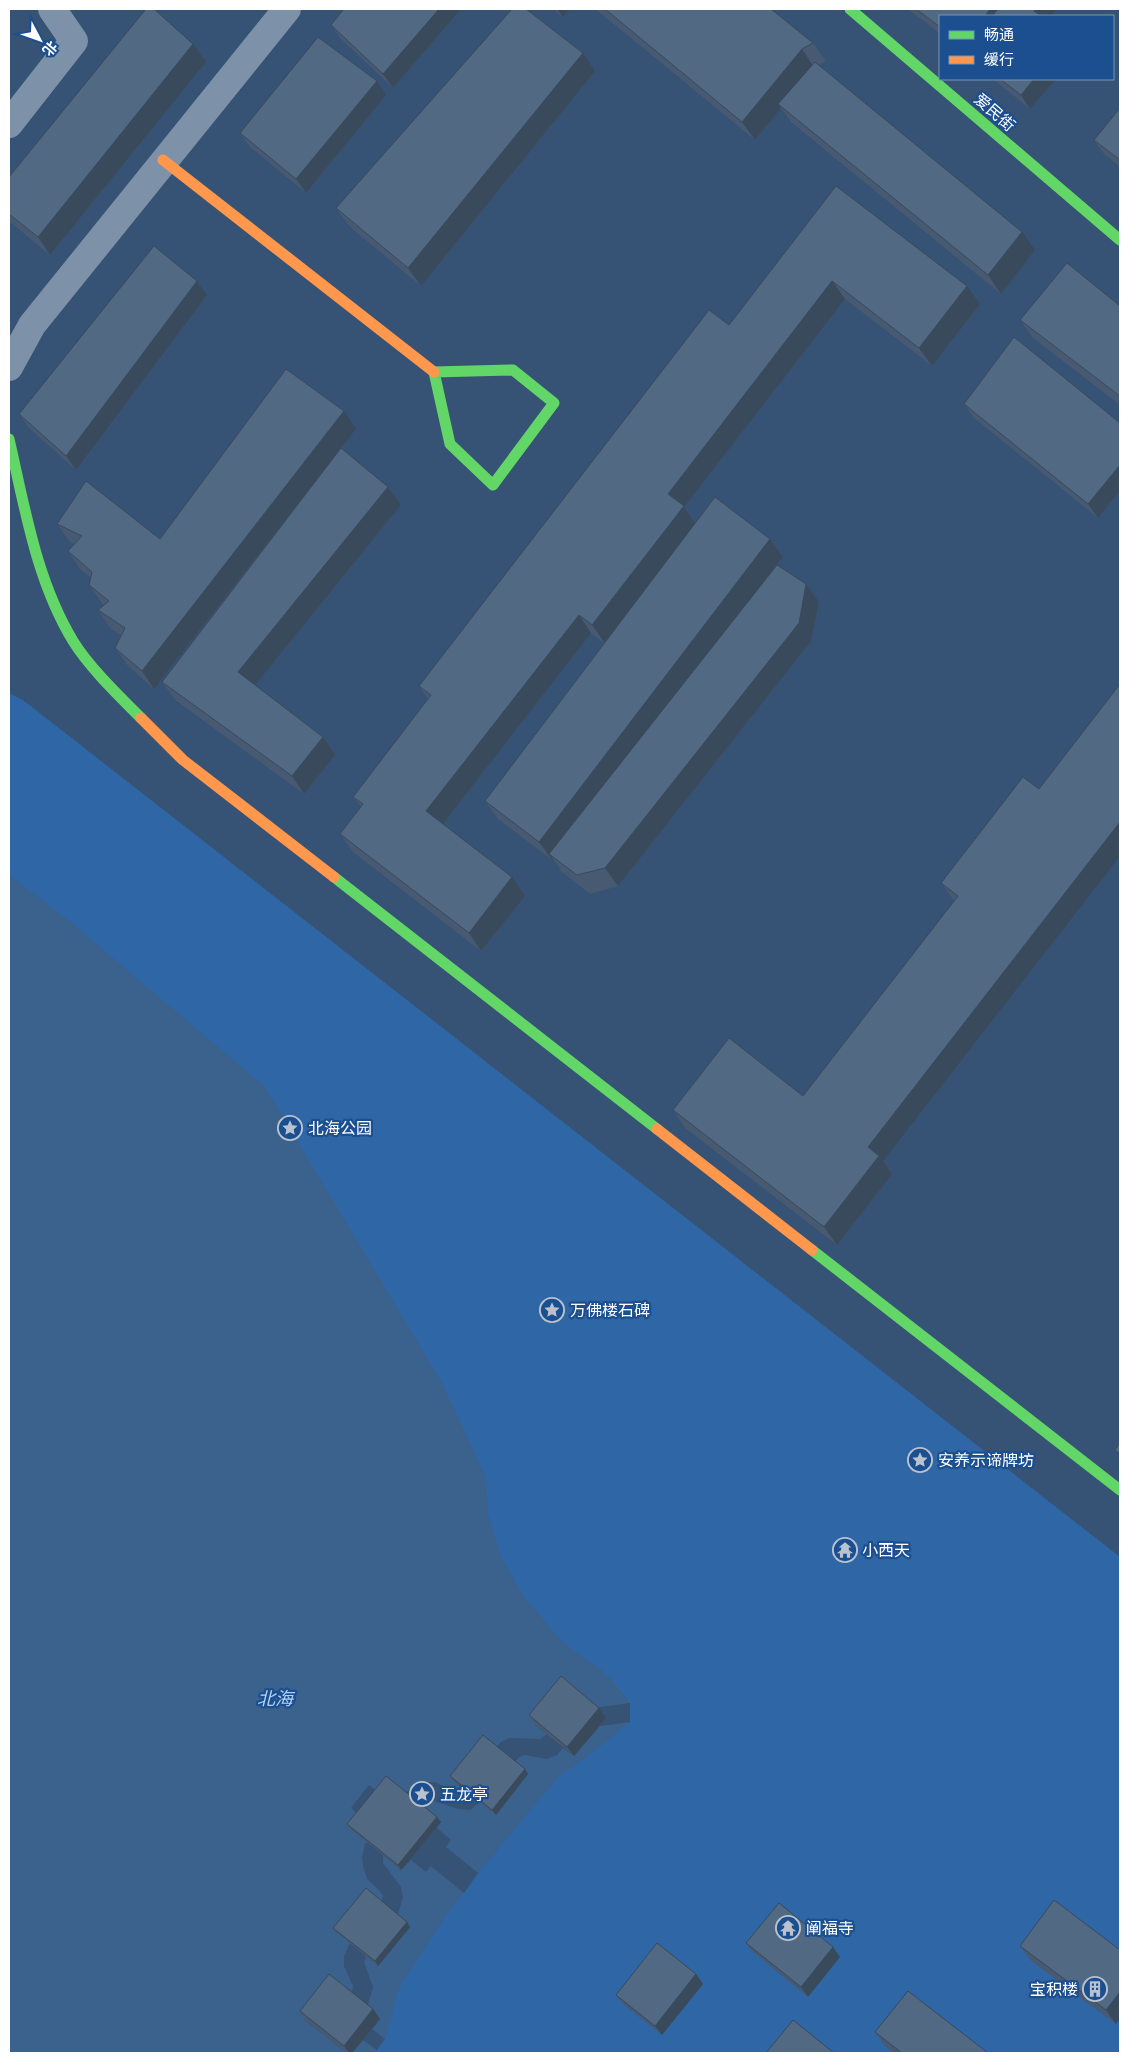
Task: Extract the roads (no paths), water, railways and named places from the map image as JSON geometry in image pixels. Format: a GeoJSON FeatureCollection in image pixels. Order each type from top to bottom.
{"type":"FeatureCollection","features":[{"type":"Feature","properties":{"kind":"street"},"geometry":{"type":"LineString","coordinates":[[9,124],[74,42],[52,9]]}},
{"type":"Feature","properties":{"kind":"street"},"geometry":{"type":"LineString","coordinates":[[9,366],[32,325],[287,9]]}},
{"type":"Feature","properties":{"kind":"street","name":"爱民街"},"geometry":{"type":"LineString","coordinates":[[850,9],[1120,240]]}},
{"type":"Feature","properties":{"kind":"street"},"geometry":{"type":"LineString","coordinates":[[164,160],[434,372],[450,444],[493,485],[554,403],[513,370],[434,372]]}},
{"type":"Feature","properties":{"kind":"street"},"geometry":{"type":"LineString","coordinates":[[9,440],[33,544],[54,607],[74,643],[112,690],[183,760],[1120,1490]]}},
{"type":"Feature","properties":{"kind":"water","name":"北海"},"geometry":{"type":"Polygon","coordinates":[[[9,875],[68,920],[265,1087],[442,1383],[486,1478],[488,1514],[501,1556],[524,1597],[562,1642],[611,1679],[630,1703],[630,1722],[587,1757],[559,1776],[478,1873],[445,1917],[399,1988],[385,2039],[373,2053],[9,2053],[9,875]]]}},
{"type":"Feature","properties":{"kind":"place","name":"北海公园"},"geometry":{"type":"Point","coordinates":[290,1128]}},
{"type":"Feature","properties":{"kind":"place","name":"万佛楼石碑"},"geometry":{"type":"Point","coordinates":[552,1310]}},
{"type":"Feature","properties":{"kind":"place","name":"安养示谛牌坊"},"geometry":{"type":"Point","coordinates":[920,1460]}},
{"type":"Feature","properties":{"kind":"place","name":"小西天"},"geometry":{"type":"Point","coordinates":[845,1550]}},
{"type":"Feature","properties":{"kind":"place","name":"五龙亭"},"geometry":{"type":"Point","coordinates":[422,1794]}},
{"type":"Feature","properties":{"kind":"place","name":"阐福寺"},"geometry":{"type":"Point","coordinates":[788,1928]}},
{"type":"Feature","properties":{"kind":"place","name":"宝积楼"},"geometry":{"type":"Point","coordinates":[1095,1989]}}]}
